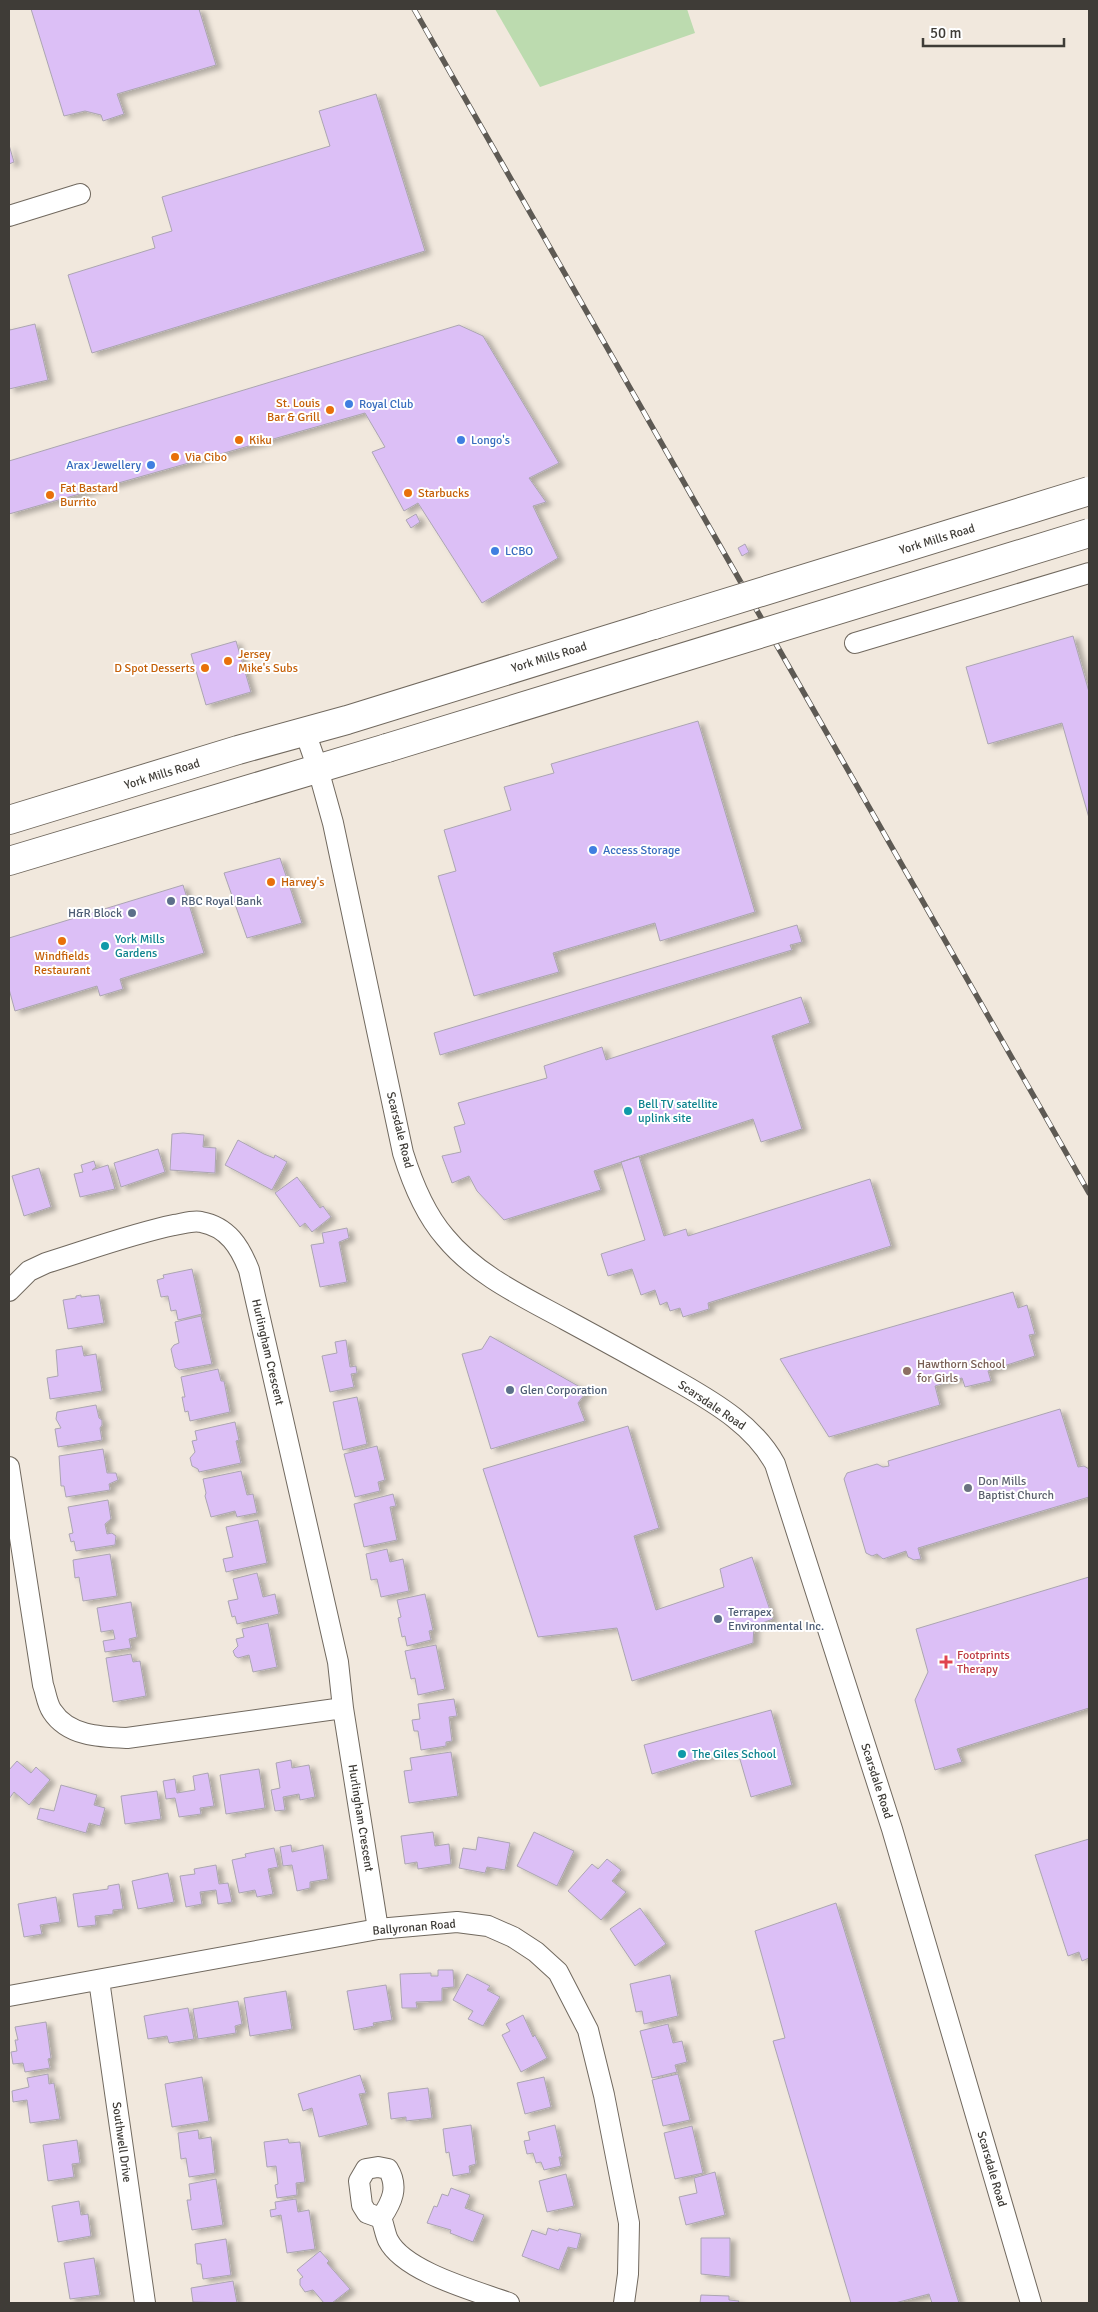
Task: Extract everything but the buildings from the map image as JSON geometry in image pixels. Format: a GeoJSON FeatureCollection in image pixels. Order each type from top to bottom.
{"type":"FeatureCollection","features":[{"type":"Feature","properties":{"kind":"main road","name":"York Mills Road"},"geometry":{"type":"LineString","coordinates":[[9,820],[304,732],[1089,491]]}},
{"type":"Feature","properties":{"kind":"main road"},"geometry":{"type":"LineString","coordinates":[[9,861],[388,748],[1089,533]]}},
{"type":"Feature","properties":{"kind":"street"},"geometry":{"type":"LineString","coordinates":[[9,216],[80,194]]}},
{"type":"Feature","properties":{"kind":"street"},"geometry":{"type":"LineString","coordinates":[[855,643],[1089,573]]}},
{"type":"Feature","properties":{"kind":"street","name":"Scarsdale Road"},"geometry":{"type":"LineString","coordinates":[[304,732],[318,769],[333,823],[403,1153],[419,1194],[437,1226],[460,1253],[491,1277],[644,1362],[729,1414],[757,1439],[775,1464],[892,1829],[1031,2303]]}},
{"type":"Feature","properties":{"kind":"street","name":"Hurlingham Crescent"},"geometry":{"type":"LineString","coordinates":[[9,1291],[29,1272],[46,1263],[157,1229],[199,1221],[216,1227],[230,1236],[241,1250],[249,1270],[338,1662],[343,1708],[378,1929]]}},
{"type":"Feature","properties":{"kind":"street"},"geometry":{"type":"LineString","coordinates":[[9,1468],[43,1685],[51,1710],[65,1725],[96,1737],[127,1738],[343,1708]]}},
{"type":"Feature","properties":{"kind":"street","name":"Ballyronan Road"},"geometry":{"type":"LineString","coordinates":[[9,1996],[378,1929],[457,1922],[488,1926],[528,1947],[558,1972],[588,2030],[628,2214],[628,2274],[624,2303]]}},
{"type":"Feature","properties":{"kind":"street","name":"Southwell Drive"},"geometry":{"type":"LineString","coordinates":[[99,1980],[145,2303]]}},
{"type":"Feature","properties":{"kind":"street"},"geometry":{"type":"LineString","coordinates":[[381,2218],[388,2241],[400,2255],[414,2266],[509,2303]]}},
{"type":"Feature","properties":{"kind":"green space"},"geometry":{"type":"Polygon","coordinates":[[[495,9],[687,9],[695,33],[540,87],[495,9]]]}},
{"type":"Feature","properties":{"kind":"railway"},"geometry":{"type":"LineString","coordinates":[[414,9],[1089,1193]]}},
{"type":"Feature","properties":{"kind":"place","name":"Royal Club"},"geometry":{"type":"Point","coordinates":[349,404]}},
{"type":"Feature","properties":{"kind":"place","name":"St. Louis Bar & Grill"},"geometry":{"type":"Point","coordinates":[330,410]}},
{"type":"Feature","properties":{"kind":"place","name":"Kiku"},"geometry":{"type":"Point","coordinates":[239,440]}},
{"type":"Feature","properties":{"kind":"place","name":"Longo's"},"geometry":{"type":"Point","coordinates":[461,440]}},
{"type":"Feature","properties":{"kind":"place","name":"Via Cibo"},"geometry":{"type":"Point","coordinates":[175,457]}},
{"type":"Feature","properties":{"kind":"place","name":"Arax Jewellery"},"geometry":{"type":"Point","coordinates":[151,465]}},
{"type":"Feature","properties":{"kind":"place","name":"Starbucks"},"geometry":{"type":"Point","coordinates":[408,493]}},
{"type":"Feature","properties":{"kind":"place","name":"Fat Bastard Burrito"},"geometry":{"type":"Point","coordinates":[50,495]}},
{"type":"Feature","properties":{"kind":"place","name":"LCBO"},"geometry":{"type":"Point","coordinates":[495,551]}},
{"type":"Feature","properties":{"kind":"place","name":"Jersey Mike's Subs"},"geometry":{"type":"Point","coordinates":[228,661]}},
{"type":"Feature","properties":{"kind":"place","name":"D Spot Desserts"},"geometry":{"type":"Point","coordinates":[205,668]}},
{"type":"Feature","properties":{"kind":"place","name":"Access Storage"},"geometry":{"type":"Point","coordinates":[593,850]}},
{"type":"Feature","properties":{"kind":"place","name":"Harvey's"},"geometry":{"type":"Point","coordinates":[271,882]}},
{"type":"Feature","properties":{"kind":"place","name":"RBC Royal Bank"},"geometry":{"type":"Point","coordinates":[171,901]}},
{"type":"Feature","properties":{"kind":"place","name":"H&R Block"},"geometry":{"type":"Point","coordinates":[132,913]}},
{"type":"Feature","properties":{"kind":"place","name":"Windfields Restaurant"},"geometry":{"type":"Point","coordinates":[62,941]}},
{"type":"Feature","properties":{"kind":"place","name":"York Mills Gardens"},"geometry":{"type":"Point","coordinates":[105,946]}},
{"type":"Feature","properties":{"kind":"place","name":"Bell TV satellite uplink site"},"geometry":{"type":"Point","coordinates":[628,1111]}},
{"type":"Feature","properties":{"kind":"place","name":"Hawthorn School for Girls"},"geometry":{"type":"Point","coordinates":[907,1371]}},
{"type":"Feature","properties":{"kind":"place","name":"Glen Corporation"},"geometry":{"type":"Point","coordinates":[510,1390]}},
{"type":"Feature","properties":{"kind":"place","name":"Don Mills Baptist Church"},"geometry":{"type":"Point","coordinates":[968,1488]}},
{"type":"Feature","properties":{"kind":"place","name":"Terrapex Environmental Inc."},"geometry":{"type":"Point","coordinates":[718,1619]}},
{"type":"Feature","properties":{"kind":"place","name":"Footprints Therapy"},"geometry":{"type":"Point","coordinates":[946,1662]}},
{"type":"Feature","properties":{"kind":"place","name":"The Giles School"},"geometry":{"type":"Point","coordinates":[682,1754]}}]}
